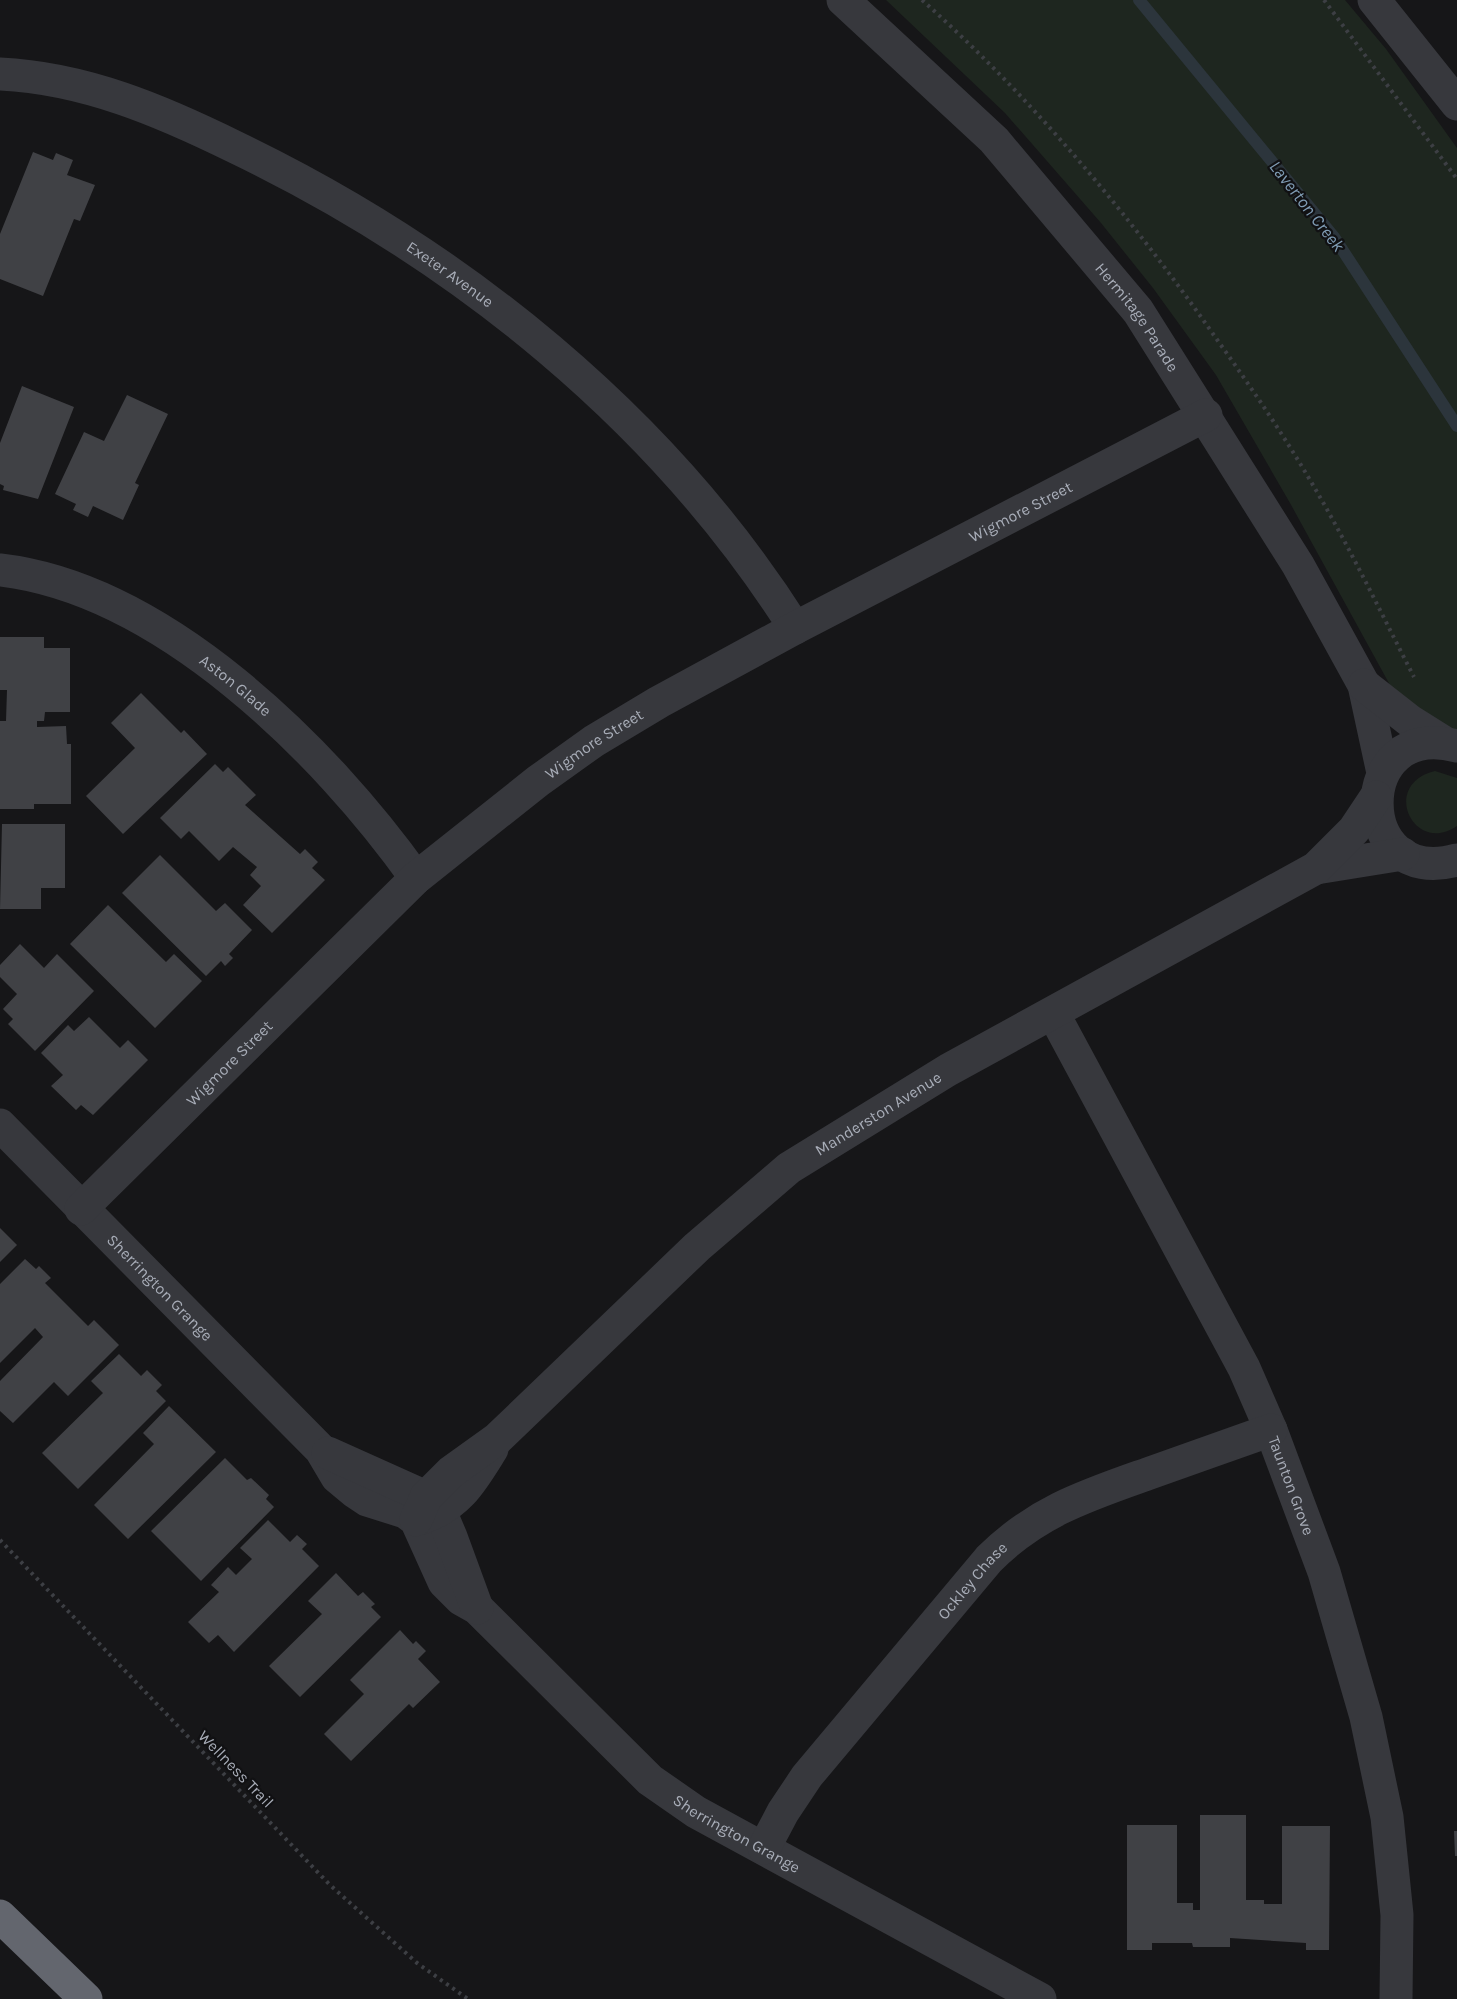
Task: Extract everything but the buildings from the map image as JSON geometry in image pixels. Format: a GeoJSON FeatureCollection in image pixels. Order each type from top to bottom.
{"type":"FeatureCollection","features":[{"type":"Feature","properties":{"kind":"highway"},"geometry":{"type":"LineString","coordinates":[[0,1916],[86,1999]]}},
{"type":"Feature","properties":{"kind":"street","name":"Hermitage Parade"},"geometry":{"type":"LineString","coordinates":[[843,0],[994,140],[1138,311],[1206,415],[1298,565],[1364,685],[1379,785],[1381,829],[1390,843],[1414,859],[1457,881]]}},
{"type":"Feature","properties":{"kind":"street"},"geometry":{"type":"LineString","coordinates":[[1374,0],[1457,104]]}},
{"type":"Feature","properties":{"kind":"street","name":"Exeter Avenue"},"geometry":{"type":"LineString","coordinates":[[0,74],[79,84],[182,121],[281,169],[401,238],[516,323],[579,375],[637,430],[687,484],[752,563],[795,628]]}},
{"type":"Feature","properties":{"kind":"street","name":"Wigmore Street"},"geometry":{"type":"LineString","coordinates":[[81,1209],[416,878],[538,781],[594,741],[659,702],[795,628],[1206,415]]}},
{"type":"Feature","properties":{"kind":"street","name":"Aston Glade"},"geometry":{"type":"LineString","coordinates":[[0,570],[79,589],[118,606],[159,629],[203,659],[248,695],[340,783],[392,843],[416,878]]}},
{"type":"Feature","properties":{"kind":"street","name":"Hermitage Parade"},"geometry":{"type":"LineString","coordinates":[[1364,685],[1410,721],[1451,744]]}},
{"type":"Feature","properties":{"kind":"street","name":"Manderston Avenue"},"geometry":{"type":"LineString","coordinates":[[427,1510],[467,1489],[497,1440],[697,1247],[789,1168],[948,1070],[1316,868],[1354,830],[1394,759],[1409,748],[1427,743],[1451,744]]}},
{"type":"Feature","properties":{"kind":"street","name":"Manderston Avenue"},"geometry":{"type":"LineString","coordinates":[[1316,868],[1414,859],[1444,864],[1457,860]]}},
{"type":"Feature","properties":{"kind":"street","name":"Taunton Grove"},"geometry":{"type":"LineString","coordinates":[[1053,1013],[1244,1368],[1271,1430],[1324,1572],[1369,1728],[1388,1817],[1397,1915],[1396,1999]]}},
{"type":"Feature","properties":{"kind":"street","name":"Sherrington Grange"},"geometry":{"type":"LineString","coordinates":[[0,1125],[321,1450],[337,1477],[368,1500],[405,1512],[427,1510],[444,1582],[460,1599],[477,1608],[650,1780],[696,1812],[1040,1999]]}},
{"type":"Feature","properties":{"kind":"street","name":"Ockley Chase"},"geometry":{"type":"LineString","coordinates":[[764,1848],[783,1812],[807,1776],[989,1559],[1011,1537],[1051,1511],[1082,1497],[1271,1430]]}},
{"type":"Feature","properties":{"kind":"path"},"geometry":{"type":"LineString","coordinates":[[1324,0],[1457,180]]}},
{"type":"Feature","properties":{"kind":"path","name":"Wellness Trail"},"geometry":{"type":"LineString","coordinates":[[0,1540],[329,1884],[417,1963],[468,1999]]}},
{"type":"Feature","properties":{"kind":"shaded area"},"geometry":{"type":"Polygon","coordinates":[[[886,0],[1345,0],[1386,49],[1457,148],[1457,733],[1396,696],[1290,503],[1216,375],[1153,288],[1101,223],[1005,113],[886,0]]]}},
{"type":"Feature","properties":{"kind":"shaded area"},"geometry":{"type":"Polygon","coordinates":[[[1435,771],[1457,778],[1457,826],[1441,833],[1427,832],[1416,825],[1409,815],[1406,802],[1409,789],[1418,778],[1435,771]]]}},
{"type":"Feature","properties":{"kind":"waterway","name":"Laverton Creek"},"geometry":{"type":"LineString","coordinates":[[1139,0],[1334,237],[1457,426]]}}]}
